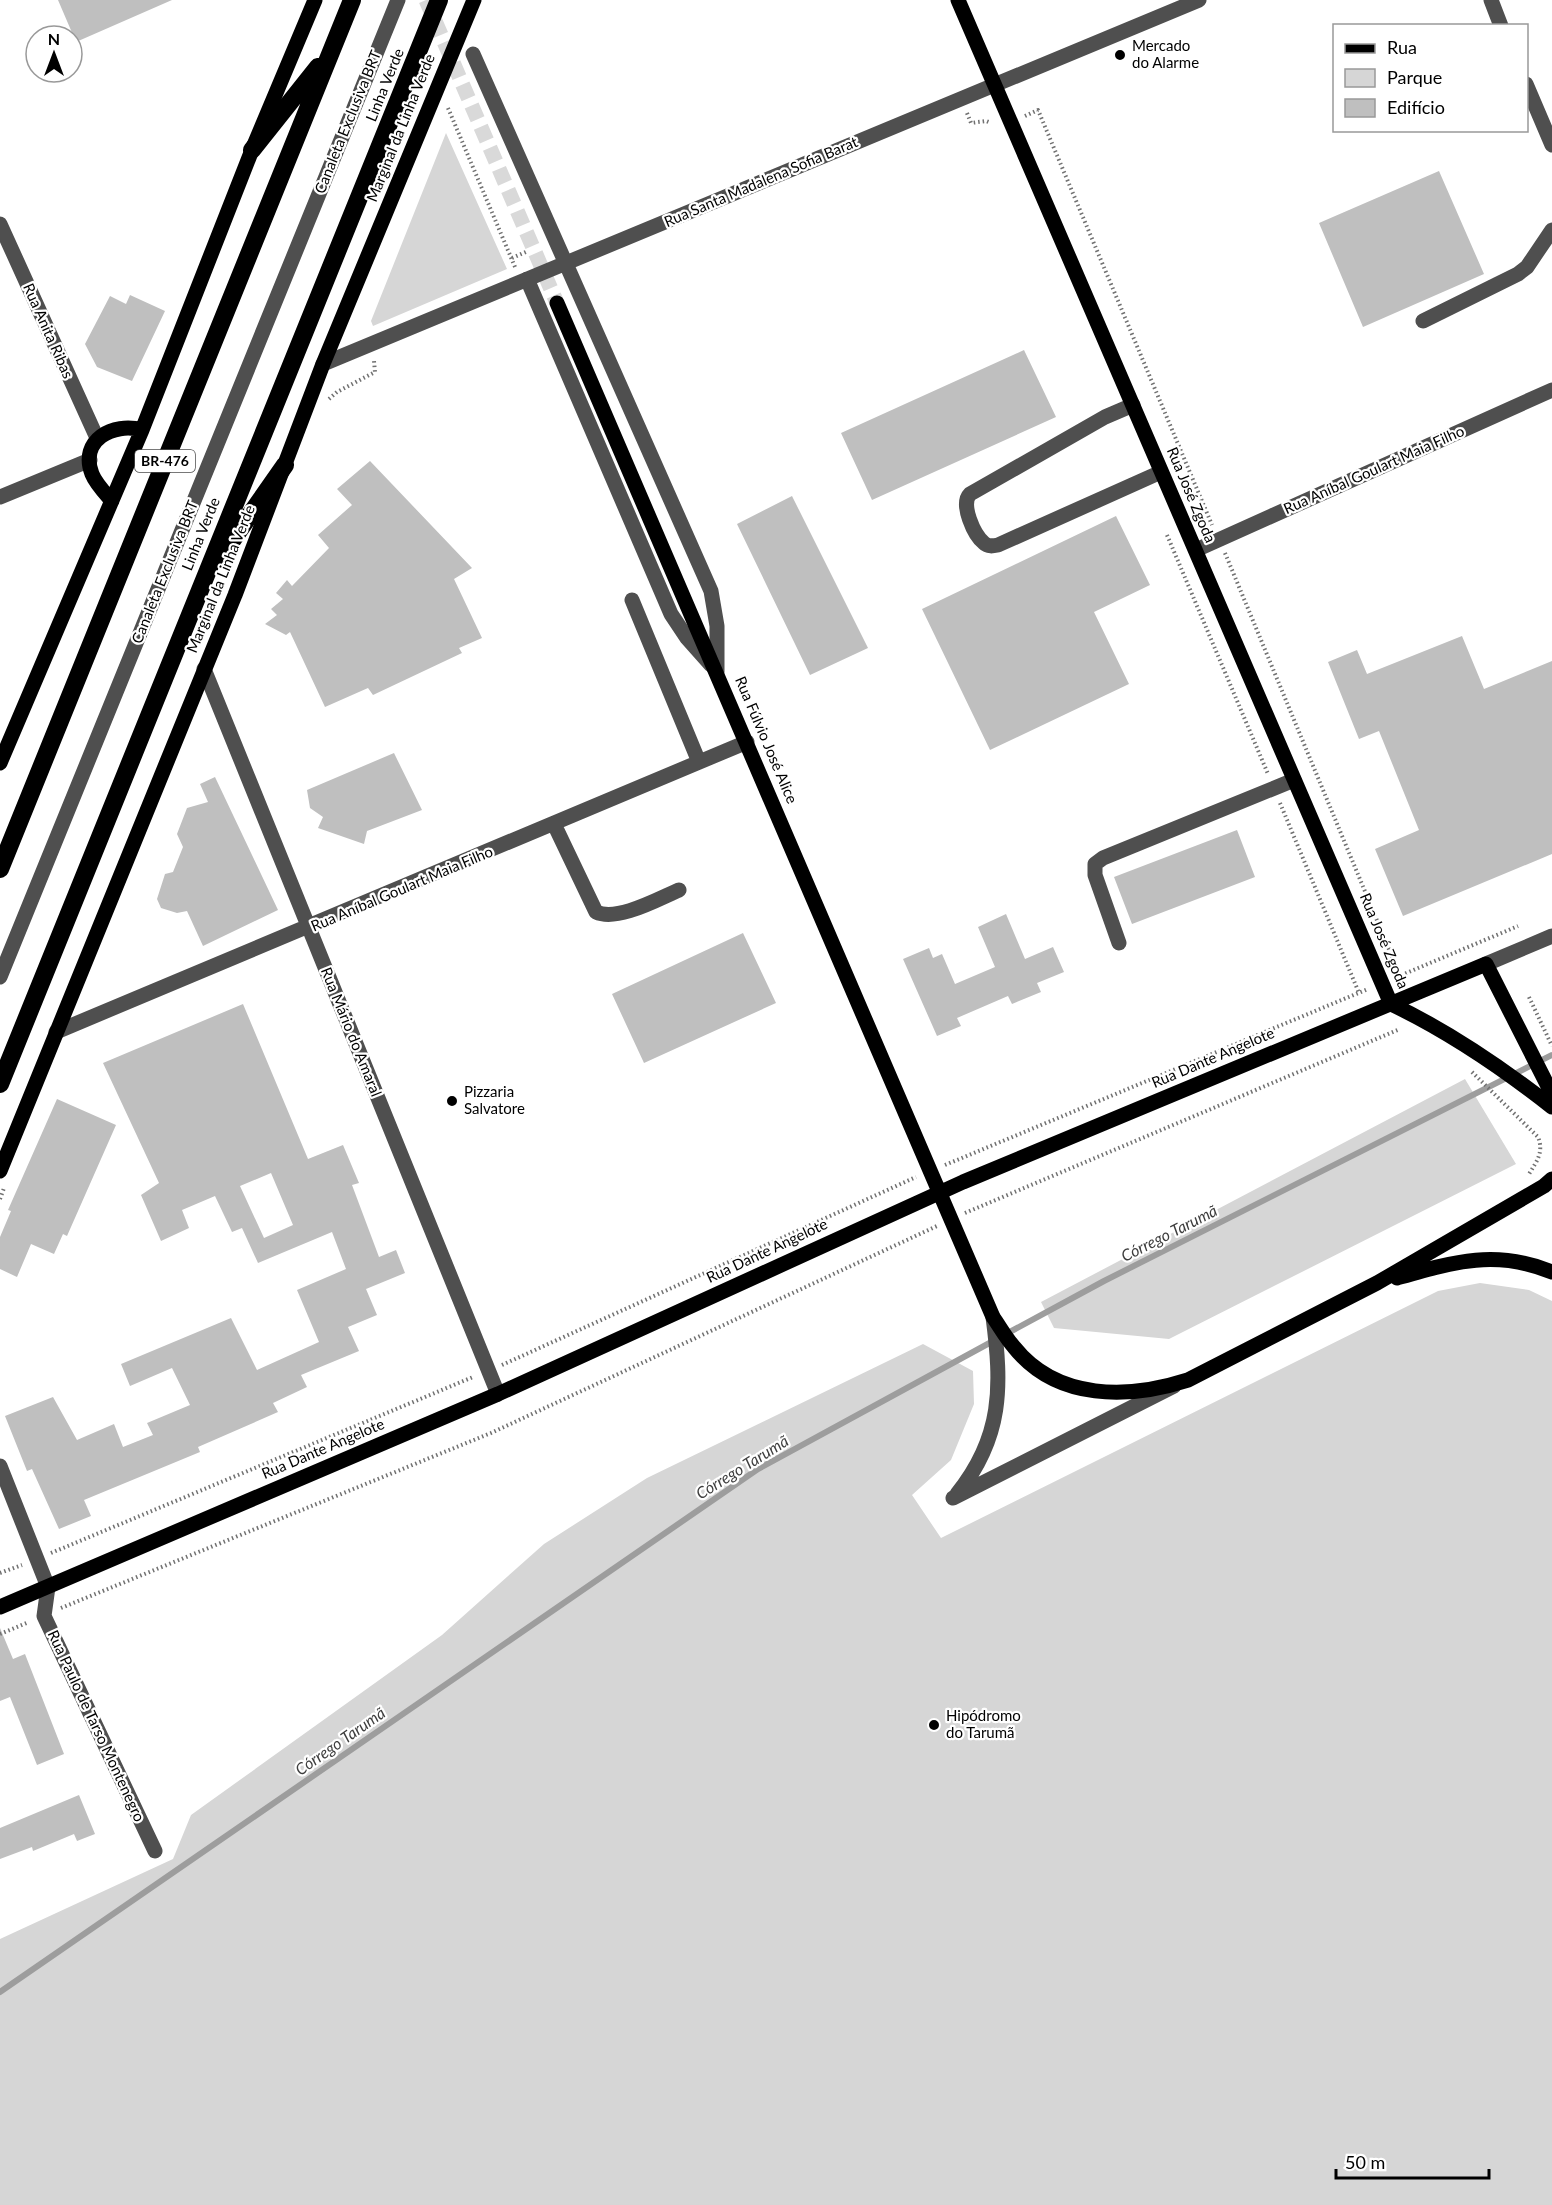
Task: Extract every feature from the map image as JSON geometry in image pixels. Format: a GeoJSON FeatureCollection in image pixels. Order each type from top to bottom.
{"type":"FeatureCollection","features":[{"type":"Feature","properties":{"kind":"highway","name":"BR-476"},"geometry":{"type":"LineString","coordinates":[[0,869],[352,0]]}},
{"type":"Feature","properties":{"kind":"highway","name":"Linha Verde"},"geometry":{"type":"LineString","coordinates":[[0,1084],[200,584],[439,0]]}},
{"type":"Feature","properties":{"kind":"highway"},"geometry":{"type":"LineString","coordinates":[[252,150],[331,52]]}},
{"type":"Feature","properties":{"kind":"highway"},"geometry":{"type":"LineString","coordinates":[[200,584],[285,465]]}},
{"type":"Feature","properties":{"kind":"main road"},"geometry":{"type":"LineString","coordinates":[[0,763],[142,430],[252,150],[315,0]]}},
{"type":"Feature","properties":{"kind":"main road","name":"Marginal da Linha Verde"},"geometry":{"type":"LineString","coordinates":[[0,1171],[204,669],[323,364],[474,0]]}},
{"type":"Feature","properties":{"kind":"main road","name":"Rua José Zgoda"},"geometry":{"type":"LineString","coordinates":[[958,0],[1391,1004]]}},
{"type":"Feature","properties":{"kind":"main road","name":"Rua Fúlvio José Alice"},"geometry":{"type":"LineString","coordinates":[[557,303],[993,1317],[1014,1348],[1045,1373],[1088,1391],[1133,1394],[1188,1380],[1377,1283]]}},
{"type":"Feature","properties":{"kind":"main road"},"geometry":{"type":"LineString","coordinates":[[112,501],[92,474],[90,460],[97,438],[119,428],[142,430]]}},
{"type":"Feature","properties":{"kind":"main road"},"geometry":{"type":"LineString","coordinates":[[1486,964],[1549,1088]]}},
{"type":"Feature","properties":{"kind":"main road","name":"Rua Dante Angelote"},"geometry":{"type":"LineString","coordinates":[[0,1606],[498,1394],[939,1192],[1486,964]]}},
{"type":"Feature","properties":{"kind":"main road"},"geometry":{"type":"LineString","coordinates":[[1391,1004],[1435,1025],[1497,1064],[1552,1107]]}},
{"type":"Feature","properties":{"kind":"main road"},"geometry":{"type":"LineString","coordinates":[[1377,1283],[1544,1186],[1552,1179]]}},
{"type":"Feature","properties":{"kind":"main road"},"geometry":{"type":"LineString","coordinates":[[1377,1283],[1446,1264],[1482,1258],[1513,1259],[1552,1272]]}},
{"type":"Feature","properties":{"kind":"street","name":"Canaleta Exclusiva BRT"},"geometry":{"type":"LineString","coordinates":[[0,977],[398,0]]}},
{"type":"Feature","properties":{"kind":"street","name":"Rua Santa Madalena Sofia Barat"},"geometry":{"type":"LineString","coordinates":[[323,364],[522,274],[566,263],[1199,0]]}},
{"type":"Feature","properties":{"kind":"street"},"geometry":{"type":"LineString","coordinates":[[1491,0],[1501,24]]}},
{"type":"Feature","properties":{"kind":"street"},"geometry":{"type":"LineString","coordinates":[[473,54],[711,591],[717,626],[717,672]]}},
{"type":"Feature","properties":{"kind":"street"},"geometry":{"type":"LineString","coordinates":[[1528,86],[1552,144]]}},
{"type":"Feature","properties":{"kind":"street","name":"Rua Anita Ribas"},"geometry":{"type":"LineString","coordinates":[[0,224],[97,438]]}},
{"type":"Feature","properties":{"kind":"street"},"geometry":{"type":"LineString","coordinates":[[1423,321],[1518,274],[1527,267],[1552,230]]}},
{"type":"Feature","properties":{"kind":"street"},"geometry":{"type":"LineString","coordinates":[[522,274],[671,614],[687,638],[717,672]]}},
{"type":"Feature","properties":{"kind":"street","name":"Rua Aníbal Goulart Maia Filho"},"geometry":{"type":"LineString","coordinates":[[1196,550],[1552,390]]}},
{"type":"Feature","properties":{"kind":"street"},"geometry":{"type":"LineString","coordinates":[[1133,405],[1105,417],[970,494],[965,499],[964,506],[982,543],[988,546],[998,545],[1161,472]]}},
{"type":"Feature","properties":{"kind":"street"},"geometry":{"type":"LineString","coordinates":[[0,497],[90,460]]}},
{"type":"Feature","properties":{"kind":"street"},"geometry":{"type":"LineString","coordinates":[[632,600],[699,762]]}},
{"type":"Feature","properties":{"kind":"street","name":"Rua Mário do Amaral"},"geometry":{"type":"LineString","coordinates":[[204,669],[498,1394]]}},
{"type":"Feature","properties":{"kind":"street","name":"Rua Aníbal Goulart Maia Filho"},"geometry":{"type":"LineString","coordinates":[[56,1032],[309,928],[747,742]]}},
{"type":"Feature","properties":{"kind":"street"},"geometry":{"type":"LineString","coordinates":[[1119,943],[1095,875],[1095,864],[1103,858],[1294,780]]}},
{"type":"Feature","properties":{"kind":"street"},"geometry":{"type":"LineString","coordinates":[[554,824],[596,912],[604,916],[616,915],[679,890]]}},
{"type":"Feature","properties":{"kind":"street","name":"Rua Dante Angelote"},"geometry":{"type":"LineString","coordinates":[[1486,964],[1552,936]]}},
{"type":"Feature","properties":{"kind":"street"},"geometry":{"type":"LineString","coordinates":[[993,1317],[998,1355],[998,1405],[993,1430],[970,1477],[953,1498],[1188,1380]]}},
{"type":"Feature","properties":{"kind":"street","name":"Rua Paulo de Tarso Montenegro"},"geometry":{"type":"LineString","coordinates":[[0,1466],[48,1587],[44,1616],[155,1851]]}},
{"type":"Feature","properties":{"kind":"path"},"geometry":{"type":"LineString","coordinates":[[446,102],[512,258],[522,274]]}},
{"type":"Feature","properties":{"kind":"path"},"geometry":{"type":"LineString","coordinates":[[1038,111],[1211,522]]}},
{"type":"Feature","properties":{"kind":"path"},"geometry":{"type":"LineString","coordinates":[[971,123],[986,121],[996,128]]}},
{"type":"Feature","properties":{"kind":"path"},"geometry":{"type":"LineString","coordinates":[[512,258],[528,251]]}},
{"type":"Feature","properties":{"kind":"path"},"geometry":{"type":"LineString","coordinates":[[954,1161],[1359,993],[1163,524]]}},
{"type":"Feature","properties":{"kind":"path"},"geometry":{"type":"LineString","coordinates":[[1229,563],[1400,976],[1518,926]]}},
{"type":"Feature","properties":{"kind":"path"},"geometry":{"type":"LineString","coordinates":[[1529,997],[1552,1046]]}},
{"type":"Feature","properties":{"kind":"path"},"geometry":{"type":"LineString","coordinates":[[975,1209],[1408,1025]]}},
{"type":"Feature","properties":{"kind":"path"},"geometry":{"type":"LineString","coordinates":[[1476,1075],[1538,1137],[1541,1145],[1539,1158],[1528,1176]]}},
{"type":"Feature","properties":{"kind":"path"},"geometry":{"type":"LineString","coordinates":[[512,1361],[902,1184]]}},
{"type":"Feature","properties":{"kind":"path"},"geometry":{"type":"LineString","coordinates":[[65,1607],[491,1433],[924,1232]]}},
{"type":"Feature","properties":{"kind":"path"},"geometry":{"type":"LineString","coordinates":[[53,1552],[468,1379]]}},
{"type":"Feature","properties":{"kind":"path"},"geometry":{"type":"LineString","coordinates":[[0,1573],[17,1567]]}},
{"type":"Feature","properties":{"kind":"path"},"geometry":{"type":"LineString","coordinates":[[0,1634],[26,1623]]}},
{"type":"Feature","properties":{"kind":"green space"},"geometry":{"type":"Polygon","coordinates":[[[446,133],[507,269],[373,326],[371,321],[446,133]]]}},
{"type":"Feature","properties":{"kind":"green space"},"geometry":{"type":"Polygon","coordinates":[[[1465,1079],[1516,1164],[1169,1339],[1054,1328],[1041,1302],[1465,1079]]]}},
{"type":"Feature","properties":{"kind":"green space","name":"Hipódromo do Tarumã"},"geometry":{"type":"Polygon","coordinates":[[[1480,1283],[1529,1290],[1552,1301],[1552,2205],[0,2205],[0,1939],[173,1859],[191,1815],[442,1635],[544,1544],[647,1478],[923,1344],[973,1371],[974,1404],[951,1460],[912,1495],[941,1538],[1438,1291],[1480,1283]]]}},
{"type":"Feature","properties":{"kind":"building"},"geometry":{"type":"Polygon","coordinates":[[[58,0],[172,0],[84,38],[84,24],[68,24],[58,0]]]}},
{"type":"Feature","properties":{"kind":"building"},"geometry":{"type":"Polygon","coordinates":[[[1439,171],[1484,274],[1363,327],[1319,223],[1439,171]]]}},
{"type":"Feature","properties":{"kind":"building"},"geometry":{"type":"Polygon","coordinates":[[[130,295],[165,311],[132,381],[97,367],[85,344],[110,296],[126,304],[130,295]]]}},
{"type":"Feature","properties":{"kind":"building"},"geometry":{"type":"Polygon","coordinates":[[[1024,350],[1056,417],[872,500],[841,433],[1024,350]]]}},
{"type":"Feature","properties":{"kind":"building"},"geometry":{"type":"Polygon","coordinates":[[[370,461],[472,568],[454,579],[482,638],[459,648],[462,653],[373,695],[368,688],[325,707],[290,632],[286,635],[265,624],[277,615],[271,609],[283,599],[276,593],[287,580],[292,586],[329,548],[318,535],[352,505],[337,489],[370,461]]]}},
{"type":"Feature","properties":{"kind":"building"},"geometry":{"type":"Polygon","coordinates":[[[792,496],[868,648],[810,675],[737,524],[792,496]]]}},
{"type":"Feature","properties":{"kind":"building"},"geometry":{"type":"Polygon","coordinates":[[[1116,516],[1150,585],[1094,612],[1129,684],[990,750],[922,609],[1116,516]]]}},
{"type":"Feature","properties":{"kind":"building"},"geometry":{"type":"Polygon","coordinates":[[[1462,636],[1484,689],[1552,661],[1552,854],[1403,916],[1375,849],[1419,830],[1379,731],[1359,739],[1328,662],[1357,650],[1367,674],[1462,636]]]}},
{"type":"Feature","properties":{"kind":"building"},"geometry":{"type":"Polygon","coordinates":[[[394,753],[422,810],[367,831],[364,844],[318,828],[323,817],[310,808],[307,790],[394,753]]]}},
{"type":"Feature","properties":{"kind":"building"},"geometry":{"type":"Polygon","coordinates":[[[215,777],[278,910],[203,946],[187,911],[177,913],[161,908],[157,899],[165,874],[173,872],[183,847],[177,834],[187,808],[208,802],[200,784],[215,777]]]}},
{"type":"Feature","properties":{"kind":"building"},"geometry":{"type":"Polygon","coordinates":[[[1237,830],[1255,877],[1132,924],[1114,877],[1237,830]]]}},
{"type":"Feature","properties":{"kind":"building"},"geometry":{"type":"Polygon","coordinates":[[[1006,914],[1025,959],[1053,947],[1064,972],[1037,983],[1041,992],[1012,1004],[1008,996],[957,1018],[961,1026],[937,1036],[903,959],[929,948],[933,958],[942,954],[955,984],[995,967],[978,927],[1006,914]]]}},
{"type":"Feature","properties":{"kind":"building"},"geometry":{"type":"Polygon","coordinates":[[[743,933],[776,1003],[644,1063],[612,994],[743,933]]]}},
{"type":"Feature","properties":{"kind":"building"},"geometry":{"type":"Polygon","coordinates":[[[243,1004],[308,1159],[343,1145],[359,1183],[352,1185],[379,1257],[396,1250],[405,1273],[366,1289],[377,1315],[348,1327],[359,1351],[301,1375],[307,1387],[273,1403],[278,1412],[198,1447],[200,1452],[84,1500],[91,1516],[59,1529],[32,1469],[27,1471],[5,1416],[53,1397],[77,1440],[114,1424],[123,1447],[153,1435],[147,1423],[190,1405],[172,1368],[130,1386],[121,1364],[231,1318],[257,1370],[319,1342],[297,1290],[346,1269],[332,1232],[258,1263],[242,1228],[232,1232],[215,1196],[182,1210],[189,1228],[161,1241],[141,1195],[159,1183],[103,1063],[243,1004]],[[271,1173],[240,1186],[264,1238],[293,1225],[271,1173]]]}},
{"type":"Feature","properties":{"kind":"building"},"geometry":{"type":"Polygon","coordinates":[[[57,1099],[116,1125],[67,1236],[63,1234],[54,1254],[31,1244],[17,1277],[0,1269],[0,1237],[11,1211],[8,1210],[57,1099]]]}},
{"type":"Feature","properties":{"kind":"building"},"geometry":{"type":"Polygon","coordinates":[[[0,1628],[13,1659],[25,1654],[64,1754],[37,1765],[10,1697],[0,1701],[0,1628]]]}},
{"type":"Feature","properties":{"kind":"building"},"geometry":{"type":"Polygon","coordinates":[[[79,1795],[95,1834],[77,1841],[74,1834],[33,1851],[32,1847],[0,1859],[0,1828],[79,1795]]]}},
{"type":"Feature","properties":{"kind":"waterway","name":"Córrego Tarumã"},"geometry":{"type":"LineString","coordinates":[[1006,1334],[1104,1281],[1552,1055]]}},
{"type":"Feature","properties":{"kind":"waterway","name":"Córrego Tarumã"},"geometry":{"type":"LineString","coordinates":[[0,1992],[758,1469],[995,1340]]}},
{"type":"Feature","properties":{"kind":"tunnel"},"geometry":{"type":"LineString","coordinates":[[426,0],[557,303]]}},
{"type":"Feature","properties":{"kind":"place","name":"Mercado do Alarme"},"geometry":{"type":"Point","coordinates":[1120,55]}},
{"type":"Feature","properties":{"kind":"place","name":"Pizzaria Salvatore"},"geometry":{"type":"Point","coordinates":[452,1101]}},
{"type":"Feature","properties":{"kind":"place","name":"Hipódromo do Tarumã"},"geometry":{"type":"Point","coordinates":[934,1725]}}]}
